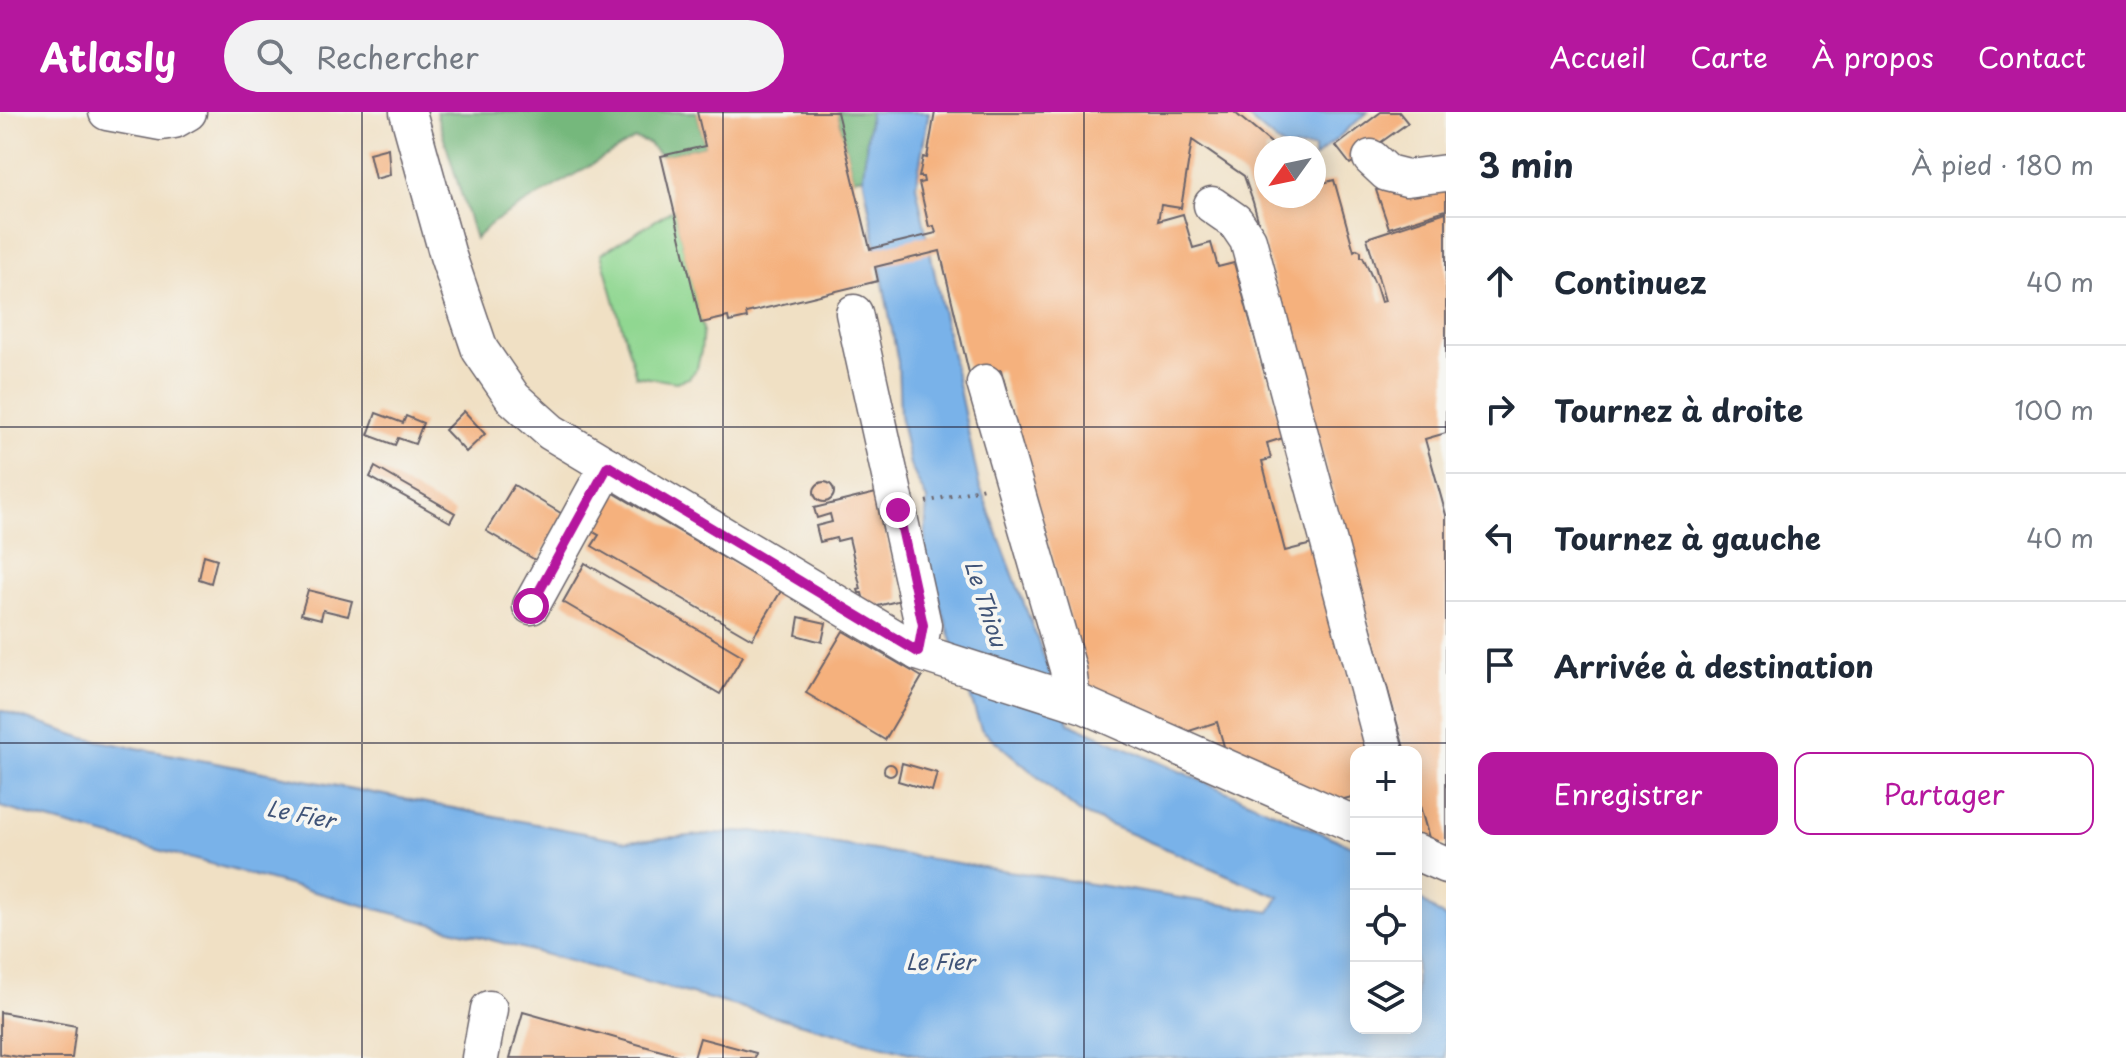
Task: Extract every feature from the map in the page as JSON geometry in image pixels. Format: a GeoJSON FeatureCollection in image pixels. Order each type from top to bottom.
{"type":"FeatureCollection","features":[{"type":"Feature","properties":{"kind":"street"},"geometry":{"type":"LineString","coordinates":[[107,112],[161,122],[174,120],[188,112]]}},
{"type":"Feature","properties":{"kind":"street"},"geometry":{"type":"LineString","coordinates":[[408,112],[448,256],[480,350],[513,398],[551,432],[918,652],[1068,700],[1350,822]]}},
{"type":"Feature","properties":{"kind":"street"},"geometry":{"type":"LineString","coordinates":[[1371,158],[1387,173],[1407,178],[1446,173]]}},
{"type":"Feature","properties":{"kind":"street"},"geometry":{"type":"LineString","coordinates":[[1212,205],[1235,221],[1248,240],[1383,746]]}},
{"type":"Feature","properties":{"kind":"street"},"geometry":{"type":"LineString","coordinates":[[854,313],[923,625],[918,652]]}},
{"type":"Feature","properties":{"kind":"street"},"geometry":{"type":"LineString","coordinates":[[985,383],[1068,669],[1068,700]]}},
{"type":"Feature","properties":{"kind":"street"},"geometry":{"type":"LineString","coordinates":[[531,606],[608,466]]}},
{"type":"Feature","properties":{"kind":"street"},"geometry":{"type":"LineString","coordinates":[[1422,855],[1446,865]]}},
{"type":"Feature","properties":{"kind":"street"},"geometry":{"type":"LineString","coordinates":[[480,1058],[489,1009]]}},
{"type":"Feature","properties":{"kind":"path"},"geometry":{"type":"LineString","coordinates":[[920,503],[995,485]]}},
{"type":"Feature","properties":{"kind":"green space"},"geometry":{"type":"Polygon","coordinates":[[[436,112],[697,112],[705,146],[661,156],[648,143],[635,139],[492,223],[475,239],[436,112]]]}},
{"type":"Feature","properties":{"kind":"green space"},"geometry":{"type":"Polygon","coordinates":[[[837,112],[870,112],[863,176],[853,179],[837,112]]]}},
{"type":"Feature","properties":{"kind":"green space"},"geometry":{"type":"Polygon","coordinates":[[[674,209],[703,329],[697,368],[689,378],[676,382],[636,376],[601,254],[674,209]]]}},
{"type":"Feature","properties":{"kind":"water","name":"Le Fier"},"geometry":{"type":"Polygon","coordinates":[[[870,112],[929,112],[916,185],[979,484],[1069,723],[1350,845],[1350,1034],[1422,1034],[1422,901],[1446,919],[1446,1058],[928,1058],[0,807],[0,710],[84,738],[626,841],[753,831],[1270,912],[1279,897],[1079,812],[981,729],[924,556],[927,500],[910,465],[900,415],[898,362],[863,176],[870,112]]]}},
{"type":"Feature","properties":{"kind":"water"},"geometry":{"type":"Polygon","coordinates":[[[1241,112],[1368,112],[1326,148],[1326,136],[1270,136],[1241,112]]]}},
{"type":"Feature","properties":{"kind":"building"},"geometry":{"type":"Polygon","coordinates":[[[697,112],[837,112],[870,249],[936,233],[934,226],[929,227],[919,183],[924,182],[923,177],[919,177],[923,157],[927,158],[935,112],[1234,112],[1263,136],[1254,136],[1254,206],[1244,176],[1192,140],[1181,208],[1161,205],[1158,221],[1183,214],[1193,248],[1211,243],[1218,267],[1234,263],[1283,438],[1267,443],[1271,459],[1262,461],[1285,551],[1312,544],[1368,746],[1350,746],[1350,798],[1336,801],[1226,753],[1217,722],[1183,733],[1090,692],[1001,370],[970,377],[940,251],[875,267],[878,281],[746,313],[747,318],[729,322],[728,317],[701,323],[661,156],[705,146],[697,112]]]}},
{"type":"Feature","properties":{"kind":"building"},"geometry":{"type":"Polygon","coordinates":[[[1381,112],[1399,112],[1408,123],[1350,164],[1336,146],[1381,112]]]}},
{"type":"Feature","properties":{"kind":"building"},"geometry":{"type":"Polygon","coordinates":[[[388,148],[390,175],[375,179],[369,153],[388,148]]]}},
{"type":"Feature","properties":{"kind":"building"},"geometry":{"type":"Polygon","coordinates":[[[1334,180],[1354,251],[1361,251],[1381,302],[1385,301],[1367,238],[1446,212],[1446,433],[1425,439],[1446,515],[1446,844],[1431,845],[1422,813],[1422,746],[1403,746],[1255,208],[1326,208],[1326,182],[1334,180]]]}},
{"type":"Feature","properties":{"kind":"building"},"geometry":{"type":"Polygon","coordinates":[[[1443,183],[1446,210],[1389,228],[1376,190],[1443,183]]]}},
{"type":"Feature","properties":{"kind":"building"},"geometry":{"type":"Polygon","coordinates":[[[464,411],[485,434],[466,452],[445,430],[464,411]]]}},
{"type":"Feature","properties":{"kind":"building"},"geometry":{"type":"Polygon","coordinates":[[[376,413],[403,423],[406,416],[423,423],[415,444],[398,438],[395,445],[368,435],[376,413]]]}},
{"type":"Feature","properties":{"kind":"building"},"geometry":{"type":"Polygon","coordinates":[[[375,467],[455,513],[450,522],[370,477],[375,467]]]}},
{"type":"Feature","properties":{"kind":"building"},"geometry":{"type":"Polygon","coordinates":[[[824,482],[831,485],[834,492],[831,499],[824,502],[817,499],[814,492],[817,485],[824,482]]]}},
{"type":"Feature","properties":{"kind":"building"},"geometry":{"type":"Polygon","coordinates":[[[514,485],[564,515],[537,561],[486,531],[514,485]]]}},
{"type":"Feature","properties":{"kind":"building"},"geometry":{"type":"Polygon","coordinates":[[[607,489],[781,591],[752,639],[592,546],[599,535],[584,527],[607,489]]]}},
{"type":"Feature","properties":{"kind":"building"},"geometry":{"type":"Polygon","coordinates":[[[876,493],[901,600],[866,609],[862,593],[858,590],[861,589],[849,538],[820,542],[816,526],[832,522],[830,514],[817,518],[814,508],[876,493]]]}},
{"type":"Feature","properties":{"kind":"building"},"geometry":{"type":"Polygon","coordinates":[[[204,555],[217,559],[211,583],[199,579],[204,555]]]}},
{"type":"Feature","properties":{"kind":"building"},"geometry":{"type":"Polygon","coordinates":[[[585,563],[743,656],[720,694],[563,602],[585,563]]]}},
{"type":"Feature","properties":{"kind":"building"},"geometry":{"type":"Polygon","coordinates":[[[308,590],[352,601],[348,616],[323,610],[321,619],[301,614],[308,590]]]}},
{"type":"Feature","properties":{"kind":"building"},"geometry":{"type":"Polygon","coordinates":[[[799,617],[826,623],[822,642],[796,635],[799,617]]]}},
{"type":"Feature","properties":{"kind":"building"},"geometry":{"type":"Polygon","coordinates":[[[843,631],[922,677],[885,740],[806,693],[843,631]]]}},
{"type":"Feature","properties":{"kind":"building"},"geometry":{"type":"Polygon","coordinates":[[[902,763],[937,773],[932,791],[898,781],[902,763]]]}},
{"type":"Feature","properties":{"kind":"building"},"geometry":{"type":"Polygon","coordinates":[[[890,764],[896,770],[890,776],[884,770],[890,764]]]}},
{"type":"Feature","properties":{"kind":"building"},"geometry":{"type":"Polygon","coordinates":[[[0,1012],[76,1026],[72,1058],[25,1058],[0,1054],[0,1012]]]}},
{"type":"Feature","properties":{"kind":"building"},"geometry":{"type":"Polygon","coordinates":[[[523,1012],[683,1057],[683,1058],[510,1058],[523,1012]]]}},
{"type":"Feature","properties":{"kind":"building"},"geometry":{"type":"Polygon","coordinates":[[[700,1038],[756,1053],[755,1058],[694,1058],[700,1038]]]}},
{"type":"Feature","properties":{"kind":"route"},"geometry":{"type":"LineString","coordinates":[[531,606],[608,466],[918,652],[923,625],[898,510]]}},
{"type":"Feature","properties":{"kind":"water label","name":"Le Thiou"},"geometry":{"type":"Point","coordinates":[987,603]}}]}
